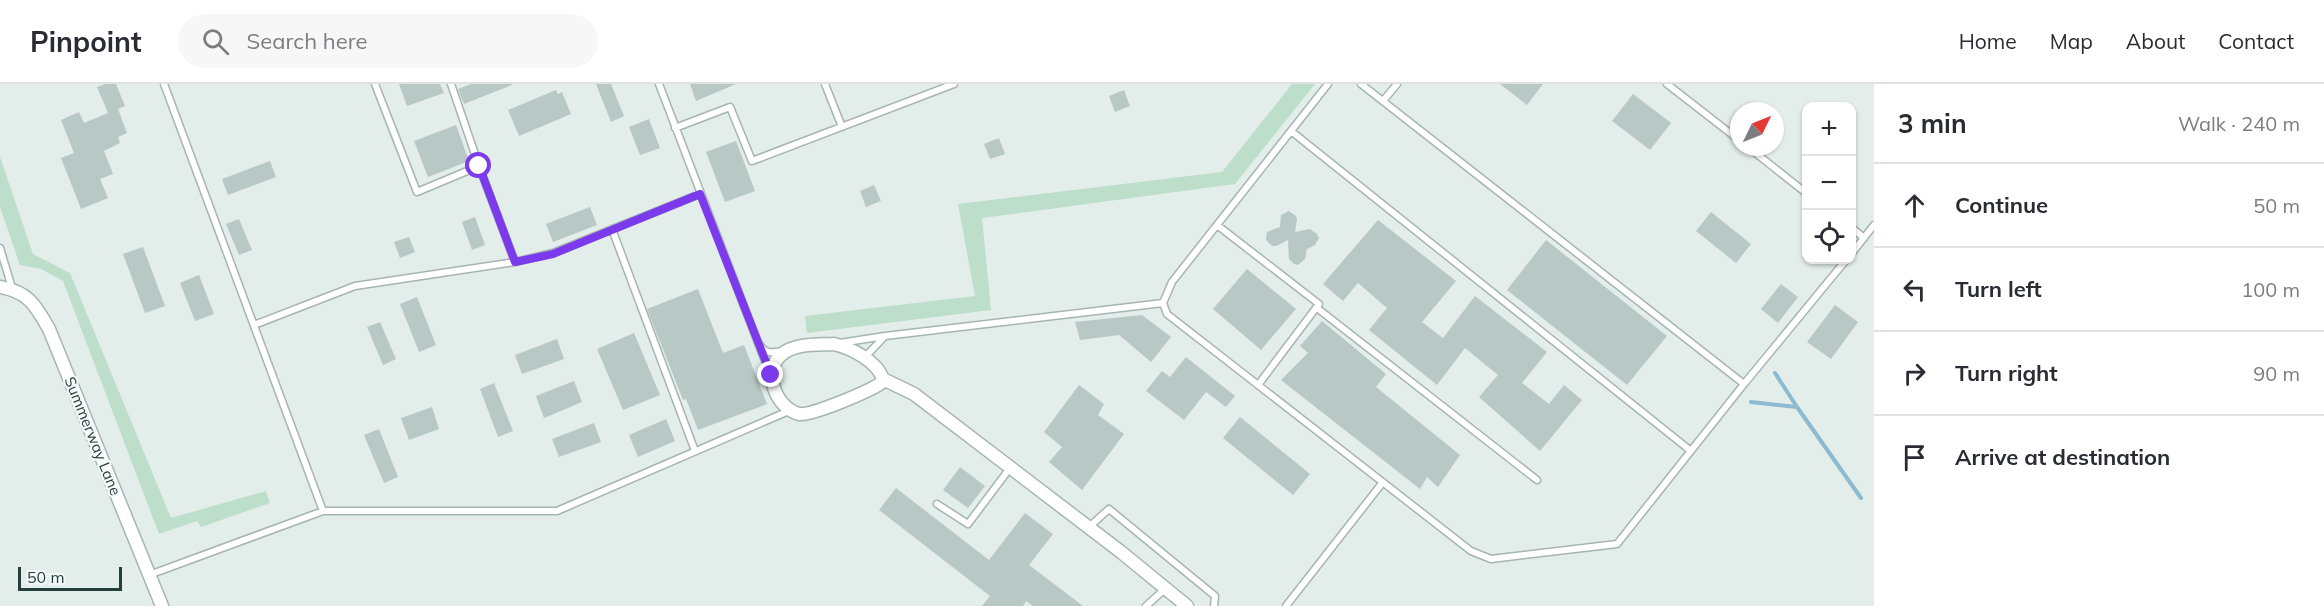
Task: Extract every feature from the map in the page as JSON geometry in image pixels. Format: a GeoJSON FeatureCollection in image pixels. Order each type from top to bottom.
{"type":"FeatureCollection","features":[{"type":"Feature","properties":{"kind":"street","name":"Summerway Lane"},"geometry":{"type":"LineString","coordinates":[[6,288],[34,303],[50,329],[162,606]]}},
{"type":"Feature","properties":{"kind":"street"},"geometry":{"type":"LineString","coordinates":[[834,344],[846,346],[881,373],[882,379],[875,388],[807,414],[799,414],[784,404],[773,388],[771,375],[774,363],[782,354],[798,347],[834,344]]}},
{"type":"Feature","properties":{"kind":"street"},"geometry":{"type":"LineString","coordinates":[[882,379],[914,394],[1089,527],[1187,606]]}},
{"type":"Feature","properties":{"kind":"lane"},"geometry":{"type":"LineString","coordinates":[[164,84],[323,511]]}},
{"type":"Feature","properties":{"kind":"lane"},"geometry":{"type":"LineString","coordinates":[[168,94],[173,84]]}},
{"type":"Feature","properties":{"kind":"lane"},"geometry":{"type":"LineString","coordinates":[[375,84],[417,192],[479,166]]}},
{"type":"Feature","properties":{"kind":"lane"},"geometry":{"type":"LineString","coordinates":[[451,84],[515,262]]}},
{"type":"Feature","properties":{"kind":"lane"},"geometry":{"type":"LineString","coordinates":[[658,84],[753,334],[771,375]]}},
{"type":"Feature","properties":{"kind":"lane"},"geometry":{"type":"LineString","coordinates":[[825,84],[842,127]]}},
{"type":"Feature","properties":{"kind":"lane"},"geometry":{"type":"LineString","coordinates":[[675,128],[730,107],[752,161],[954,84]]}},
{"type":"Feature","properties":{"kind":"lane"},"geometry":{"type":"LineString","coordinates":[[1328,84],[1172,282],[1163,303],[1167,314],[1471,551],[1491,559],[1617,544],[1843,264]]}},
{"type":"Feature","properties":{"kind":"lane"},"geometry":{"type":"LineString","coordinates":[[1361,84],[1744,384]]}},
{"type":"Feature","properties":{"kind":"lane"},"geometry":{"type":"LineString","coordinates":[[1383,101],[1397,84]]}},
{"type":"Feature","properties":{"kind":"lane"},"geometry":{"type":"LineString","coordinates":[[1667,84],[1730,133]]}},
{"type":"Feature","properties":{"kind":"lane"},"geometry":{"type":"LineString","coordinates":[[1291,131],[1691,451]]}},
{"type":"Feature","properties":{"kind":"lane"},"geometry":{"type":"LineString","coordinates":[[1759,156],[1802,190]]}},
{"type":"Feature","properties":{"kind":"lane"},"geometry":{"type":"LineString","coordinates":[[254,325],[355,286],[515,262],[553,254],[700,194]]}},
{"type":"Feature","properties":{"kind":"lane"},"geometry":{"type":"LineString","coordinates":[[1217,225],[1319,304],[1258,385]]}},
{"type":"Feature","properties":{"kind":"lane"},"geometry":{"type":"LineString","coordinates":[[1856,247],[1874,225]]}},
{"type":"Feature","properties":{"kind":"lane"},"geometry":{"type":"LineString","coordinates":[[612,229],[695,451]]}},
{"type":"Feature","properties":{"kind":"lane"},"geometry":{"type":"LineString","coordinates":[[1856,232],[1864,238]]}},
{"type":"Feature","properties":{"kind":"lane"},"geometry":{"type":"LineString","coordinates":[[0,249],[6,288]]}},
{"type":"Feature","properties":{"kind":"lane"},"geometry":{"type":"LineString","coordinates":[[834,344],[1163,303]]}},
{"type":"Feature","properties":{"kind":"lane"},"geometry":{"type":"LineString","coordinates":[[1317,308],[1537,480]]}},
{"type":"Feature","properties":{"kind":"lane"},"geometry":{"type":"LineString","coordinates":[[753,334],[763,350],[768,352],[798,347]]}},
{"type":"Feature","properties":{"kind":"lane"},"geometry":{"type":"LineString","coordinates":[[864,358],[885,336]]}},
{"type":"Feature","properties":{"kind":"lane"},"geometry":{"type":"LineString","coordinates":[[149,575],[323,511],[557,511],[791,410]]}},
{"type":"Feature","properties":{"kind":"lane"},"geometry":{"type":"LineString","coordinates":[[937,504],[968,524],[1011,467]]}},
{"type":"Feature","properties":{"kind":"lane"},"geometry":{"type":"LineString","coordinates":[[1286,606],[1383,482]]}},
{"type":"Feature","properties":{"kind":"lane"},"geometry":{"type":"LineString","coordinates":[[1089,527],[1109,509],[1215,596],[1214,606]]}},
{"type":"Feature","properties":{"kind":"lane"},"geometry":{"type":"LineString","coordinates":[[1146,606],[1166,588]]}},
{"type":"Feature","properties":{"kind":"green space"},"geometry":{"type":"Polygon","coordinates":[[[1292,84],[1315,84],[1235,184],[982,218],[991,310],[807,333],[805,316],[975,296],[958,204],[1222,172],[1292,84]]]}},
{"type":"Feature","properties":{"kind":"green space"},"geometry":{"type":"Polygon","coordinates":[[[0,157],[33,254],[70,273],[171,518],[266,491],[270,503],[201,527],[197,521],[159,534],[63,281],[41,269],[20,265],[0,207],[0,157]]]}},
{"type":"Feature","properties":{"kind":"building"},"geometry":{"type":"Polygon","coordinates":[[[116,84],[125,106],[118,109],[127,133],[118,137],[120,143],[104,151],[113,174],[100,179],[108,198],[81,209],[61,158],[74,153],[61,120],[79,112],[84,123],[108,113],[97,87],[116,84]]]}},
{"type":"Feature","properties":{"kind":"building"},"geometry":{"type":"Polygon","coordinates":[[[399,84],[440,84],[444,93],[407,106],[399,84]]]}},
{"type":"Feature","properties":{"kind":"building"},"geometry":{"type":"Polygon","coordinates":[[[471,84],[512,85],[464,104],[458,89],[471,84]]]}},
{"type":"Feature","properties":{"kind":"building"},"geometry":{"type":"Polygon","coordinates":[[[596,84],[611,84],[624,116],[611,122],[596,84]]]}},
{"type":"Feature","properties":{"kind":"building"},"geometry":{"type":"Polygon","coordinates":[[[690,84],[736,84],[696,101],[690,84]]]}},
{"type":"Feature","properties":{"kind":"building"},"geometry":{"type":"Polygon","coordinates":[[[1500,84],[1543,84],[1527,105],[1500,84]]]}},
{"type":"Feature","properties":{"kind":"building"},"geometry":{"type":"Polygon","coordinates":[[[556,90],[558,94],[562,92],[571,114],[519,136],[508,110],[556,90]]]}},
{"type":"Feature","properties":{"kind":"building"},"geometry":{"type":"Polygon","coordinates":[[[1124,90],[1130,106],[1115,112],[1109,96],[1124,90]]]}},
{"type":"Feature","properties":{"kind":"building"},"geometry":{"type":"Polygon","coordinates":[[[1633,94],[1671,123],[1650,150],[1612,121],[1633,94]]]}},
{"type":"Feature","properties":{"kind":"building"},"geometry":{"type":"Polygon","coordinates":[[[649,119],[660,148],[640,155],[629,127],[649,119]]]}},
{"type":"Feature","properties":{"kind":"building"},"geometry":{"type":"Polygon","coordinates":[[[456,125],[469,161],[428,177],[414,141],[456,125]]]}},
{"type":"Feature","properties":{"kind":"building"},"geometry":{"type":"Polygon","coordinates":[[[999,138],[1005,154],[990,159],[984,144],[999,138]]]}},
{"type":"Feature","properties":{"kind":"building"},"geometry":{"type":"Polygon","coordinates":[[[736,141],[755,191],[725,202],[706,152],[736,141]]]}},
{"type":"Feature","properties":{"kind":"building"},"geometry":{"type":"Polygon","coordinates":[[[270,161],[276,177],[228,195],[222,179],[270,161]]]}},
{"type":"Feature","properties":{"kind":"building"},"geometry":{"type":"Polygon","coordinates":[[[874,185],[881,201],[866,207],[860,191],[874,185]]]}},
{"type":"Feature","properties":{"kind":"building"},"geometry":{"type":"Polygon","coordinates":[[[590,207],[597,225],[553,242],[546,224],[590,207]]]}},
{"type":"Feature","properties":{"kind":"building"},"geometry":{"type":"Polygon","coordinates":[[[1289,211],[1296,216],[1295,232],[1310,229],[1319,238],[1315,245],[1307,249],[1305,259],[1298,265],[1289,259],[1288,240],[1272,246],[1266,240],[1267,232],[1280,227],[1281,215],[1289,211]]]}},
{"type":"Feature","properties":{"kind":"building"},"geometry":{"type":"Polygon","coordinates":[[[1711,212],[1751,244],[1736,263],[1696,231],[1711,212]]]}},
{"type":"Feature","properties":{"kind":"building"},"geometry":{"type":"Polygon","coordinates":[[[475,217],[485,245],[472,250],[462,222],[475,217]]]}},
{"type":"Feature","properties":{"kind":"building"},"geometry":{"type":"Polygon","coordinates":[[[239,219],[252,250],[239,255],[226,224],[239,219]]]}},
{"type":"Feature","properties":{"kind":"building"},"geometry":{"type":"Polygon","coordinates":[[[1378,220],[1456,281],[1422,322],[1443,338],[1475,296],[1547,352],[1522,383],[1549,404],[1564,385],[1582,400],[1540,451],[1479,397],[1498,375],[1465,348],[1437,385],[1369,330],[1387,308],[1358,283],[1343,301],[1323,284],[1378,220]]]}},
{"type":"Feature","properties":{"kind":"building"},"geometry":{"type":"Polygon","coordinates":[[[409,237],[415,252],[400,258],[394,242],[409,237]]]}},
{"type":"Feature","properties":{"kind":"building"},"geometry":{"type":"Polygon","coordinates":[[[1546,240],[1667,336],[1627,385],[1507,290],[1546,240]]]}},
{"type":"Feature","properties":{"kind":"building"},"geometry":{"type":"Polygon","coordinates":[[[143,247],[165,306],[145,313],[123,254],[143,247]]]}},
{"type":"Feature","properties":{"kind":"building"},"geometry":{"type":"Polygon","coordinates":[[[1247,269],[1296,309],[1261,350],[1213,309],[1247,269]]]}},
{"type":"Feature","properties":{"kind":"building"},"geometry":{"type":"Polygon","coordinates":[[[199,275],[214,314],[195,321],[180,283],[199,275]]]}},
{"type":"Feature","properties":{"kind":"building"},"geometry":{"type":"Polygon","coordinates":[[[1781,284],[1798,297],[1778,323],[1761,309],[1781,284]]]}},
{"type":"Feature","properties":{"kind":"building"},"geometry":{"type":"Polygon","coordinates":[[[698,289],[723,353],[744,345],[767,404],[698,430],[686,399],[683,400],[647,309],[698,289]]]}},
{"type":"Feature","properties":{"kind":"building"},"geometry":{"type":"Polygon","coordinates":[[[417,297],[436,345],[419,352],[400,304],[417,297]]]}},
{"type":"Feature","properties":{"kind":"building"},"geometry":{"type":"Polygon","coordinates":[[[1835,305],[1858,322],[1831,359],[1807,342],[1835,305]]]}},
{"type":"Feature","properties":{"kind":"building"},"geometry":{"type":"Polygon","coordinates":[[[1142,315],[1171,337],[1151,362],[1119,335],[1080,340],[1075,322],[1142,315]]]}},
{"type":"Feature","properties":{"kind":"building"},"geometry":{"type":"Polygon","coordinates":[[[1322,321],[1386,374],[1376,387],[1460,455],[1438,487],[1427,477],[1420,489],[1281,380],[1308,353],[1300,346],[1322,321]]]}},
{"type":"Feature","properties":{"kind":"building"},"geometry":{"type":"Polygon","coordinates":[[[380,322],[396,359],[383,365],[367,327],[380,322]]]}},
{"type":"Feature","properties":{"kind":"building"},"geometry":{"type":"Polygon","coordinates":[[[634,333],[660,395],[623,410],[597,349],[634,333]]]}},
{"type":"Feature","properties":{"kind":"building"},"geometry":{"type":"Polygon","coordinates":[[[557,339],[564,359],[522,374],[515,355],[557,339]]]}},
{"type":"Feature","properties":{"kind":"building"},"geometry":{"type":"Polygon","coordinates":[[[1186,357],[1235,396],[1226,407],[1206,392],[1184,420],[1146,391],[1162,371],[1170,377],[1186,357]]]}},
{"type":"Feature","properties":{"kind":"building"},"geometry":{"type":"Polygon","coordinates":[[[574,381],[582,402],[544,418],[536,396],[574,381]]]}},
{"type":"Feature","properties":{"kind":"building"},"geometry":{"type":"Polygon","coordinates":[[[494,383],[513,431],[498,437],[480,389],[494,383]]]}},
{"type":"Feature","properties":{"kind":"building"},"geometry":{"type":"Polygon","coordinates":[[[1079,385],[1104,404],[1098,415],[1124,434],[1082,490],[1049,462],[1062,447],[1044,432],[1079,385]]]}},
{"type":"Feature","properties":{"kind":"building"},"geometry":{"type":"Polygon","coordinates":[[[432,407],[439,429],[409,440],[401,418],[432,407]]]}},
{"type":"Feature","properties":{"kind":"building"},"geometry":{"type":"Polygon","coordinates":[[[1240,417],[1310,474],[1293,495],[1223,438],[1240,417]]]}},
{"type":"Feature","properties":{"kind":"building"},"geometry":{"type":"Polygon","coordinates":[[[666,419],[675,441],[638,457],[629,435],[666,419]]]}},
{"type":"Feature","properties":{"kind":"building"},"geometry":{"type":"Polygon","coordinates":[[[594,423],[601,442],[559,457],[552,439],[594,423]]]}},
{"type":"Feature","properties":{"kind":"building"},"geometry":{"type":"Polygon","coordinates":[[[379,429],[398,477],[384,483],[364,435],[379,429]]]}},
{"type":"Feature","properties":{"kind":"building"},"geometry":{"type":"Polygon","coordinates":[[[960,467],[985,486],[968,508],[943,490],[960,467]]]}},
{"type":"Feature","properties":{"kind":"building"},"geometry":{"type":"Polygon","coordinates":[[[896,488],[989,560],[1025,513],[1053,534],[1029,565],[1083,606],[1033,606],[1026,601],[1023,606],[982,606],[990,596],[879,510],[896,488]]]}},
{"type":"Feature","properties":{"kind":"waterway"},"geometry":{"type":"LineString","coordinates":[[1775,373],[1797,407]]}},
{"type":"Feature","properties":{"kind":"waterway"},"geometry":{"type":"LineString","coordinates":[[1751,402],[1797,407],[1861,498]]}},
{"type":"Feature","properties":{"kind":"route"},"geometry":{"type":"LineString","coordinates":[[479,166],[515,262],[553,254],[700,194],[771,375]]}}]}
